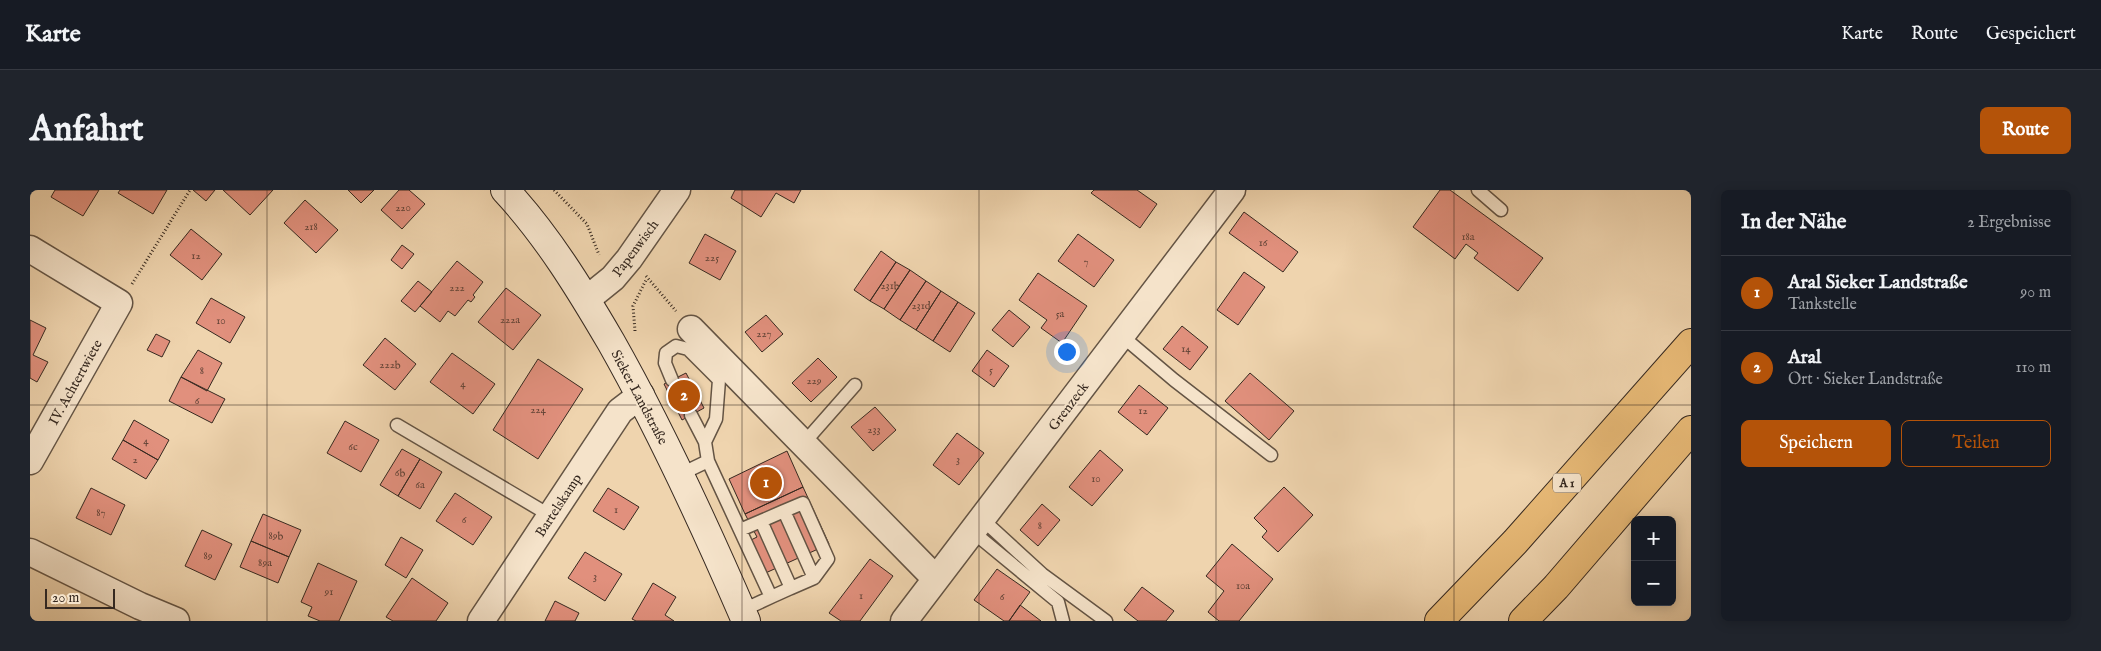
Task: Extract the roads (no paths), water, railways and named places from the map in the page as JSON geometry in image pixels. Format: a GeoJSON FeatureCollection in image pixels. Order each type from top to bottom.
{"type":"FeatureCollection","features":[{"type":"Feature","properties":{"kind":"highway","name":"A 1"},"geometry":{"type":"LineString","coordinates":[[1439,621],[1515,542],[1691,343]]}},
{"type":"Feature","properties":{"kind":"highway"},"geometry":{"type":"LineString","coordinates":[[1523,621],[1556,587],[1691,430]]}},
{"type":"Feature","properties":{"kind":"highway"},"geometry":{"type":"LineString","coordinates":[[1541,621],[1556,587]]}},
{"type":"Feature","properties":{"kind":"street","name":"Sieker Landstraße"},"geometry":{"type":"LineString","coordinates":[[505,190],[526,212],[586,299],[641,395],[680,474],[743,616]]}},
{"type":"Feature","properties":{"kind":"street","name":"Papenwisch"},"geometry":{"type":"LineString","coordinates":[[586,299],[613,278],[630,258],[677,190]]}},
{"type":"Feature","properties":{"kind":"street","name":"Grenzeck"},"geometry":{"type":"LineString","coordinates":[[904,621],[1232,190]]}},
{"type":"Feature","properties":{"kind":"street","name":"IV. Achtertwiete"},"geometry":{"type":"LineString","coordinates":[[30,249],[119,303],[30,461]]}},
{"type":"Feature","properties":{"kind":"street"},"geometry":{"type":"LineString","coordinates":[[691,329],[936,579]]}},
{"type":"Feature","properties":{"kind":"street","name":"Bartelskamp"},"geometry":{"type":"LineString","coordinates":[[480,621],[620,411],[641,395]]}},
{"type":"Feature","properties":{"kind":"street"},"geometry":{"type":"LineString","coordinates":[[30,552],[176,621]]}},
{"type":"Feature","properties":{"kind":"lane"},"geometry":{"type":"LineString","coordinates":[[1478,190],[1501,210]]}},
{"type":"Feature","properties":{"kind":"lane"},"geometry":{"type":"LineString","coordinates":[[1122,336],[1174,380],[1271,455]]}},
{"type":"Feature","properties":{"kind":"lane"},"geometry":{"type":"LineString","coordinates":[[672,380],[665,363],[666,353],[676,346],[688,349],[719,380],[716,419],[705,442]]}},
{"type":"Feature","properties":{"kind":"lane"},"geometry":{"type":"LineString","coordinates":[[803,444],[855,385]]}},
{"type":"Feature","properties":{"kind":"lane"},"geometry":{"type":"LineString","coordinates":[[690,416],[705,442],[708,461],[771,597]]}},
{"type":"Feature","properties":{"kind":"lane"},"geometry":{"type":"LineString","coordinates":[[397,425],[551,516]]}},
{"type":"Feature","properties":{"kind":"lane"},"geometry":{"type":"LineString","coordinates":[[680,474],[708,461]]}},
{"type":"Feature","properties":{"kind":"lane"},"geometry":{"type":"LineString","coordinates":[[740,530],[803,503],[828,559],[814,578],[771,597],[743,616]]}},
{"type":"Feature","properties":{"kind":"lane"},"geometry":{"type":"LineString","coordinates":[[784,511],[814,578]]}},
{"type":"Feature","properties":{"kind":"lane"},"geometry":{"type":"LineString","coordinates":[[761,522],[791,588]]}},
{"type":"Feature","properties":{"kind":"lane"},"geometry":{"type":"LineString","coordinates":[[977,526],[1058,602],[1064,621]]}},
{"type":"Feature","properties":{"kind":"lane"},"geometry":{"type":"LineString","coordinates":[[977,526],[1106,621]]}},
{"type":"Feature","properties":{"kind":"place","name":"Aral"},"geometry":{"type":"Point","coordinates":[684,396]}},
{"type":"Feature","properties":{"kind":"place","name":"Aral Sieker Landstraße"},"geometry":{"type":"Point","coordinates":[766,483]}}]}
